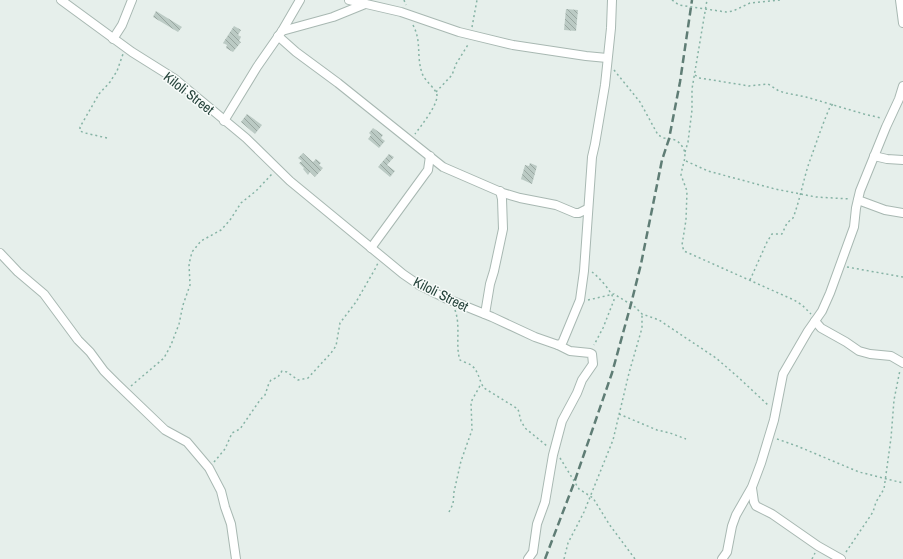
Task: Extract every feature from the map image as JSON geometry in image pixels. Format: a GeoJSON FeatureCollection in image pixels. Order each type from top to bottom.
{"type":"FeatureCollection","features":[{"type":"Feature","properties":{"kind":"street","name":"Kiloli Street"},"geometry":{"type":"LineString","coordinates":[[61,0],[124,47],[175,79],[246,138],[277,169],[412,280],[451,301],[485,314],[535,337],[570,351],[590,353],[593,357]]}},
{"type":"Feature","properties":{"kind":"street"},"geometry":{"type":"LineString","coordinates":[[113,39],[122,25],[132,0]]}},
{"type":"Feature","properties":{"kind":"street"},"geometry":{"type":"LineString","coordinates":[[224,120],[257,67],[280,34],[300,0]]}},
{"type":"Feature","properties":{"kind":"street"},"geometry":{"type":"LineString","coordinates":[[349,0],[410,14],[473,35],[525,47],[607,58]]}},
{"type":"Feature","properties":{"kind":"street"},"geometry":{"type":"LineString","coordinates":[[558,345],[564,341],[579,303],[584,263],[592,157],[605,85],[611,28],[612,0]]}},
{"type":"Feature","properties":{"kind":"street"},"geometry":{"type":"LineString","coordinates":[[900,0],[903,23]]}},
{"type":"Feature","properties":{"kind":"street"},"geometry":{"type":"LineString","coordinates":[[280,34],[333,17],[365,4]]}},
{"type":"Feature","properties":{"kind":"street"},"geometry":{"type":"LineString","coordinates":[[280,34],[296,52],[443,167],[520,198],[556,205],[575,213],[588,209]]}},
{"type":"Feature","properties":{"kind":"street"},"geometry":{"type":"LineString","coordinates":[[722,559],[727,552],[732,526],[752,487],[769,436],[775,415],[783,374],[814,321],[822,311],[841,265],[854,227],[858,200],[874,156],[899,99],[903,86]]}},
{"type":"Feature","properties":{"kind":"street"},"geometry":{"type":"LineString","coordinates":[[374,250],[428,170],[430,156]]}},
{"type":"Feature","properties":{"kind":"street"},"geometry":{"type":"LineString","coordinates":[[874,156],[903,160]]}},
{"type":"Feature","properties":{"kind":"street"},"geometry":{"type":"LineString","coordinates":[[485,314],[490,284],[503,229],[502,199],[500,191]]}},
{"type":"Feature","properties":{"kind":"street"},"geometry":{"type":"LineString","coordinates":[[858,200],[885,210],[903,213]]}},
{"type":"Feature","properties":{"kind":"street"},"geometry":{"type":"LineString","coordinates":[[0,253],[18,272],[44,294],[78,340],[90,352],[104,371],[165,430],[187,442],[209,468],[221,491],[231,524],[236,559]]}},
{"type":"Feature","properties":{"kind":"street"},"geometry":{"type":"LineString","coordinates":[[814,321],[821,328],[859,351],[870,354],[891,356],[902,363]]}},
{"type":"Feature","properties":{"kind":"street"},"geometry":{"type":"LineString","coordinates":[[528,559],[532,552],[537,524],[545,502],[553,454],[562,421],[577,393],[582,380],[593,364],[593,357]]}},
{"type":"Feature","properties":{"kind":"street"},"geometry":{"type":"LineString","coordinates":[[752,487],[756,506],[772,514],[818,546],[843,557]]}},
{"type":"Feature","properties":{"kind":"path"},"geometry":{"type":"LineString","coordinates":[[436,92],[452,75],[473,35],[477,0]]}},
{"type":"Feature","properties":{"kind":"path"},"geometry":{"type":"LineString","coordinates":[[672,0],[680,5],[722,12],[731,12],[750,3],[781,0]]}},
{"type":"Feature","properties":{"kind":"path"},"geometry":{"type":"LineString","coordinates":[[685,153],[689,135],[692,89],[707,0]]}},
{"type":"Feature","properties":{"kind":"path"},"geometry":{"type":"LineString","coordinates":[[410,14],[418,35],[418,61],[423,76],[436,92],[437,97],[435,105],[410,140]]}},
{"type":"Feature","properties":{"kind":"path"},"geometry":{"type":"LineString","coordinates":[[107,138],[80,131],[80,127],[98,94],[110,82],[117,71],[124,47]]}},
{"type":"Feature","properties":{"kind":"path"},"geometry":{"type":"LineString","coordinates":[[607,58],[640,102],[658,135],[664,138],[676,140],[682,146],[685,153],[686,161],[681,175],[686,186],[687,202],[682,248],[689,254],[798,302],[810,313],[814,321]]}},
{"type":"Feature","properties":{"kind":"path"},"geometry":{"type":"LineString","coordinates":[[695,75],[699,78],[749,86],[768,84],[779,91],[834,104],[864,114],[890,120]]}},
{"type":"Feature","properties":{"kind":"path"},"geometry":{"type":"LineString","coordinates":[[750,280],[766,242],[772,234],[782,234],[787,223],[793,218],[818,136],[830,107],[834,104]]}},
{"type":"Feature","properties":{"kind":"path"},"geometry":{"type":"LineString","coordinates":[[686,161],[708,171],[730,178],[816,197],[858,200]]}},
{"type":"Feature","properties":{"kind":"path"},"geometry":{"type":"LineString","coordinates":[[125,392],[164,358],[167,353],[179,324],[183,305],[190,285],[189,264],[192,252],[201,241],[221,230],[230,220],[241,203],[256,191],[277,169]]}},
{"type":"Feature","properties":{"kind":"path"},"geometry":{"type":"LineString","coordinates":[[209,468],[221,456],[232,434],[240,429],[265,395],[267,385],[271,380],[278,377],[282,371],[287,372],[298,380],[306,379],[328,358],[336,346],[340,324],[356,302],[378,263],[374,250]]}},
{"type":"Feature","properties":{"kind":"path"},"geometry":{"type":"LineString","coordinates":[[584,263],[600,280],[614,300],[603,328],[594,344],[593,357]]}},
{"type":"Feature","properties":{"kind":"path"},"geometry":{"type":"LineString","coordinates":[[841,265],[903,277]]}},
{"type":"Feature","properties":{"kind":"path"},"geometry":{"type":"LineString","coordinates":[[579,303],[610,294],[617,296],[631,304],[642,314],[659,320],[716,358],[768,404],[775,415]]}},
{"type":"Feature","properties":{"kind":"path"},"geometry":{"type":"LineString","coordinates":[[451,301],[457,314],[458,356],[460,360],[472,366],[481,384],[491,393],[518,409],[520,421],[525,428],[543,442],[553,454],[561,460],[579,489],[593,498],[609,524],[635,559]]}},
{"type":"Feature","properties":{"kind":"path"},"geometry":{"type":"LineString","coordinates":[[564,559],[564,554],[568,543],[584,512],[613,440],[628,373],[642,328],[642,314]]}},
{"type":"Feature","properties":{"kind":"path"},"geometry":{"type":"LineString","coordinates":[[843,557],[873,512],[876,502],[882,494],[886,478],[894,400],[902,363]]}},
{"type":"Feature","properties":{"kind":"path"},"geometry":{"type":"LineString","coordinates":[[449,512],[453,504],[454,492],[461,461],[472,430],[471,402],[481,384]]}},
{"type":"Feature","properties":{"kind":"path"},"geometry":{"type":"LineString","coordinates":[[619,414],[657,430],[686,439]]}},
{"type":"Feature","properties":{"kind":"path"},"geometry":{"type":"LineString","coordinates":[[769,436],[859,472],[903,482]]}},
{"type":"Feature","properties":{"kind":"building"},"geometry":{"type":"Polygon","coordinates":[[[566,9],[578,10],[576,31],[564,30],[566,9]]]}},
{"type":"Feature","properties":{"kind":"building"},"geometry":{"type":"Polygon","coordinates":[[[156,11],[182,27],[178,32],[153,17],[156,11]]]}},
{"type":"Feature","properties":{"kind":"building"},"geometry":{"type":"Polygon","coordinates":[[[234,26],[241,30],[238,35],[241,37],[239,41],[241,42],[233,52],[226,48],[227,45],[223,43],[234,26]]]}},
{"type":"Feature","properties":{"kind":"building"},"geometry":{"type":"Polygon","coordinates":[[[247,114],[262,125],[255,134],[241,122],[247,114]]]}},
{"type":"Feature","properties":{"kind":"building"},"geometry":{"type":"Polygon","coordinates":[[[373,128],[383,135],[381,138],[385,141],[379,148],[368,139],[371,135],[369,133],[373,128]]]}},
{"type":"Feature","properties":{"kind":"building"},"geometry":{"type":"Polygon","coordinates":[[[303,153],[313,162],[316,159],[321,163],[319,165],[323,168],[315,177],[310,172],[308,175],[299,163],[302,161],[298,158],[303,153]]]}},
{"type":"Feature","properties":{"kind":"building"},"geometry":{"type":"Polygon","coordinates":[[[389,154],[394,157],[387,165],[395,171],[390,177],[378,167],[389,154]]]}},
{"type":"Feature","properties":{"kind":"building"},"geometry":{"type":"Polygon","coordinates":[[[530,163],[537,166],[532,184],[521,179],[525,165],[529,166],[530,163]]]}},
{"type":"Feature","properties":{"kind":"railway"},"geometry":{"type":"LineString","coordinates":[[545,559],[574,483],[612,373],[631,304],[641,264],[662,160],[669,139],[680,82],[692,0]]}}]}
